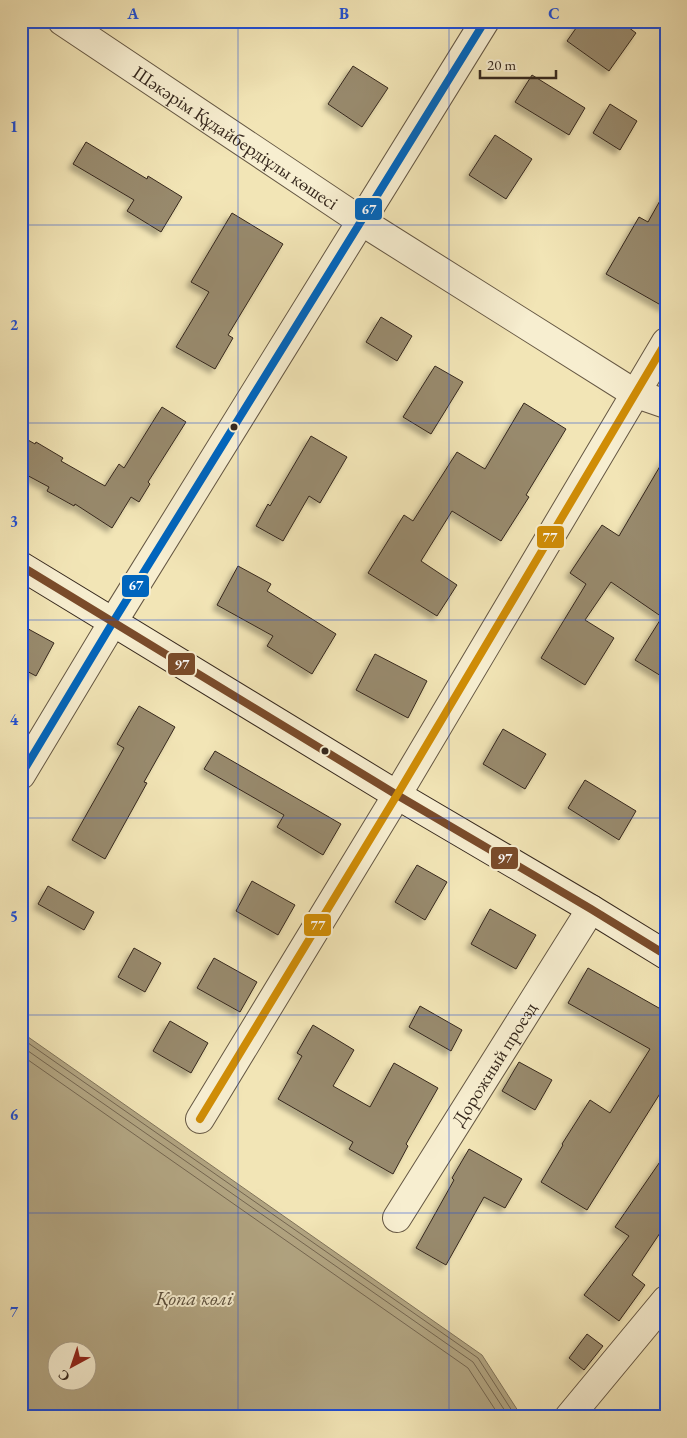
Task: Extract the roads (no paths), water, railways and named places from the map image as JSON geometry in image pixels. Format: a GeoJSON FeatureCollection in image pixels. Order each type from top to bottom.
{"type":"FeatureCollection","features":[{"type":"Feature","properties":{"kind":"street","name":"Шәкәрім Құдайбердіұлы көшесі"},"geometry":{"type":"LineString","coordinates":[[62,21],[361,221],[634,393],[666,404]]}},
{"type":"Feature","properties":{"kind":"street"},"geometry":{"type":"LineString","coordinates":[[21,774],[113,622],[486,21]]}},
{"type":"Feature","properties":{"kind":"street"},"geometry":{"type":"LineString","coordinates":[[200,1119],[397,795],[666,342]]}},
{"type":"Feature","properties":{"kind":"street"},"geometry":{"type":"LineString","coordinates":[[21,566],[397,795],[666,955]]}},
{"type":"Feature","properties":{"kind":"street","name":"Дорожный проезд"},"geometry":{"type":"LineString","coordinates":[[396,1218],[591,909]]}},
{"type":"Feature","properties":{"kind":"street"},"geometry":{"type":"LineString","coordinates":[[569,1417],[666,1300]]}},
{"type":"Feature","properties":{"kind":"water","name":"Қопа көлі"},"geometry":{"type":"Polygon","coordinates":[[[21,1032],[482,1355],[522,1417],[21,1417],[21,1032]]]}}]}
